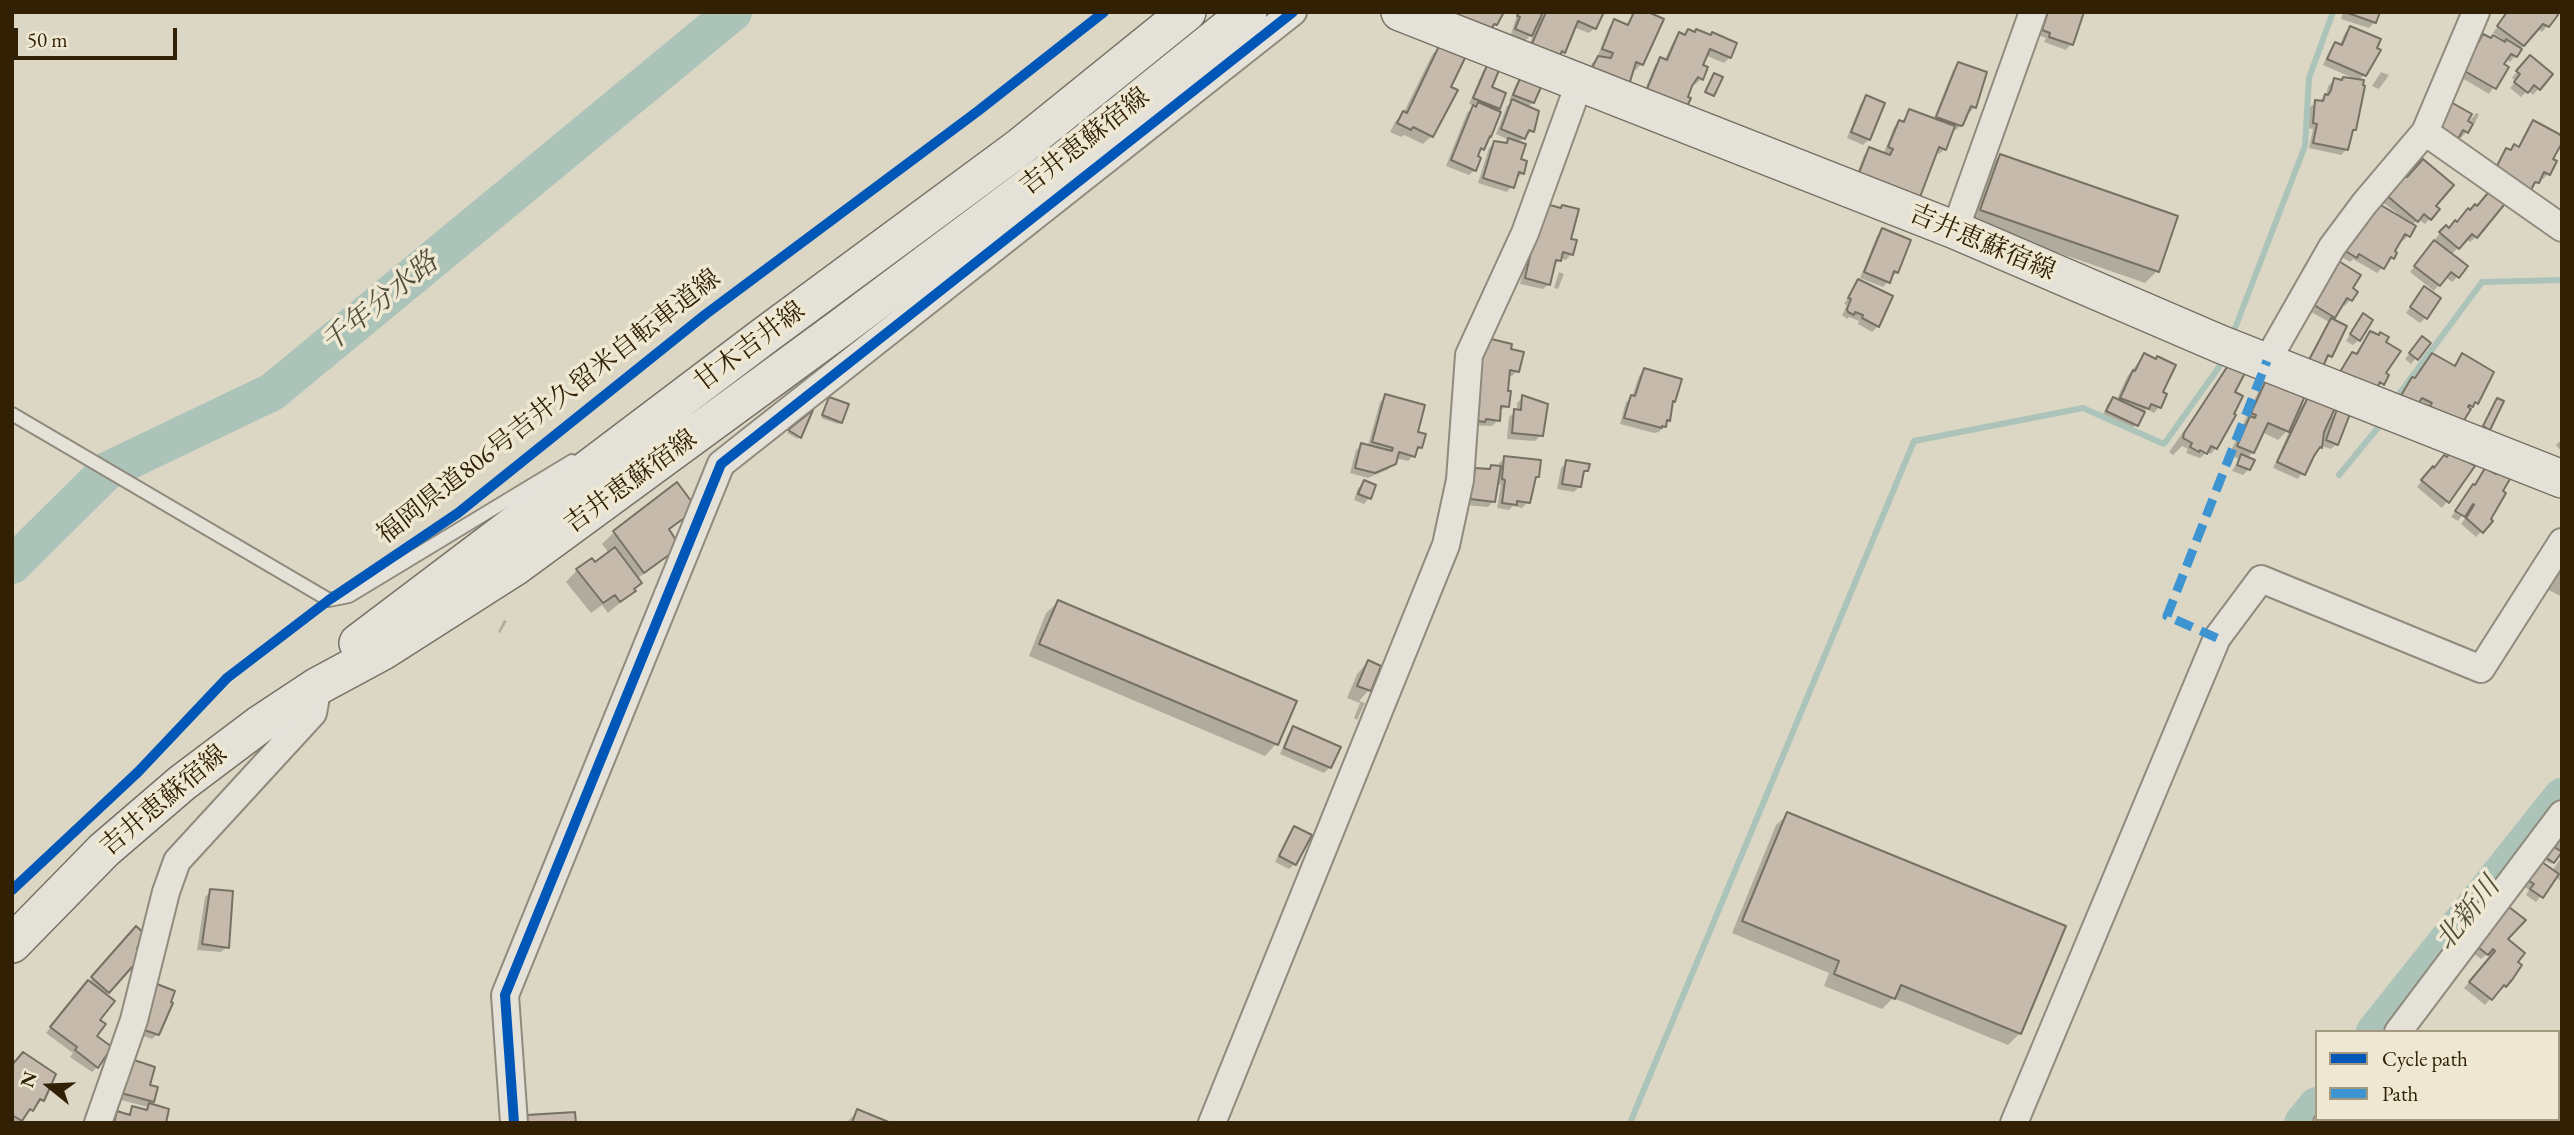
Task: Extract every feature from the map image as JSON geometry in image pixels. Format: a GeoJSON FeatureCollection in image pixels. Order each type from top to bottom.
{"type":"FeatureCollection","features":[{"type":"Feature","properties":{"kind":"main road","name":"甘木吉井線"},"geometry":{"type":"LineString","coordinates":[[318,686],[364,636],[1020,148],[1187,12]]}},
{"type":"Feature","properties":{"kind":"main road","name":"吉井恵蘇宿線"},"geometry":{"type":"LineString","coordinates":[[12,944],[104,849],[182,783],[259,725],[318,686],[383,651],[513,568],[1051,170],[1248,12]]}},
{"type":"Feature","properties":{"kind":"main road","name":"吉井恵蘇宿線"},"geometry":{"type":"LineString","coordinates":[[1400,12],[1955,230],[2242,352],[2562,479]]}},
{"type":"Feature","properties":{"kind":"street"},"geometry":{"type":"LineString","coordinates":[[514,1123],[505,995],[721,464],[1293,12]]}},
{"type":"Feature","properties":{"kind":"street"},"geometry":{"type":"LineString","coordinates":[[1955,230],[2033,12]]}},
{"type":"Feature","properties":{"kind":"street"},"geometry":{"type":"LineString","coordinates":[[2242,352],[2425,132],[2476,12]]}},
{"type":"Feature","properties":{"kind":"street"},"geometry":{"type":"LineString","coordinates":[[1212,1123],[1446,545],[1460,480],[1469,355],[1525,233],[1579,84]]}},
{"type":"Feature","properties":{"kind":"street"},"geometry":{"type":"LineString","coordinates":[[2425,132],[2562,228]]}},
{"type":"Feature","properties":{"kind":"street"},"geometry":{"type":"LineString","coordinates":[[2014,1123],[2217,638],[2261,579],[2481,669],[2562,542]]}},
{"type":"Feature","properties":{"kind":"street"},"geometry":{"type":"LineString","coordinates":[[98,1123],[134,1020],[166,892],[177,861],[313,713],[318,686]]}},
{"type":"Feature","properties":{"kind":"street"},"geometry":{"type":"LineString","coordinates":[[2400,1030],[2562,814]]}},
{"type":"Feature","properties":{"kind":"lane"},"geometry":{"type":"LineString","coordinates":[[12,414],[329,600],[349,596],[571,461],[597,462]]}},
{"type":"Feature","properties":{"kind":"building"},"geometry":{"type":"Polygon","coordinates":[[[1455,12],[1504,12],[1490,32],[1453,15],[1455,12]]]}},
{"type":"Feature","properties":{"kind":"building"},"geometry":{"type":"Polygon","coordinates":[[[1519,12],[1543,12],[1532,36],[1515,29],[1520,17],[1517,16],[1519,12]]]}},
{"type":"Feature","properties":{"kind":"building"},"geometry":{"type":"Polygon","coordinates":[[[1546,12],[1604,12],[1596,29],[1578,21],[1565,53],[1562,51],[1559,58],[1530,48],[1546,12]]]}},
{"type":"Feature","properties":{"kind":"building"},"geometry":{"type":"Polygon","coordinates":[[[1634,12],[1648,12],[1664,19],[1643,65],[1636,62],[1629,85],[1592,68],[1598,56],[1611,58],[1613,53],[1602,49],[1614,19],[1628,25],[1634,12]]]}},
{"type":"Feature","properties":{"kind":"building"},"geometry":{"type":"Polygon","coordinates":[[[2048,12],[2084,12],[2073,45],[2049,37],[2050,33],[2042,30],[2048,12]]]}},
{"type":"Feature","properties":{"kind":"building"},"geometry":{"type":"Polygon","coordinates":[[[2345,12],[2380,12],[2376,23],[2345,12]]]}},
{"type":"Feature","properties":{"kind":"building"},"geometry":{"type":"Polygon","coordinates":[[[2507,12],[2556,12],[2558,15],[2549,27],[2543,24],[2524,46],[2497,26],[2507,12]]]}},
{"type":"Feature","properties":{"kind":"building"},"geometry":{"type":"Polygon","coordinates":[[[2350,26],[2381,39],[2377,48],[2381,50],[2366,76],[2327,59],[2335,42],[2342,45],[2350,26]]]}},
{"type":"Feature","properties":{"kind":"building"},"geometry":{"type":"Polygon","coordinates":[[[1688,29],[1711,35],[1712,32],[1737,43],[1731,58],[1710,49],[1703,65],[1708,67],[1703,80],[1698,77],[1692,86],[1688,97],[1691,98],[1685,111],[1645,94],[1660,57],[1667,60],[1679,32],[1685,35],[1688,29]]]}},
{"type":"Feature","properties":{"kind":"building"},"geometry":{"type":"Polygon","coordinates":[[[2483,34],[2491,38],[2493,35],[2505,42],[2506,39],[2522,49],[2517,57],[2511,54],[2504,64],[2509,67],[2496,89],[2461,69],[2475,41],[2478,43],[2483,34]]]}},
{"type":"Feature","properties":{"kind":"building"},"geometry":{"type":"Polygon","coordinates":[[[1440,44],[1466,56],[1451,87],[1458,90],[1433,137],[1397,123],[1403,111],[1407,113],[1440,44]]]}},
{"type":"Feature","properties":{"kind":"building"},"geometry":{"type":"Polygon","coordinates":[[[2530,55],[2553,74],[2540,90],[2534,85],[2528,93],[2514,82],[2520,74],[2516,71],[2530,55]]]}},
{"type":"Feature","properties":{"kind":"building"},"geometry":{"type":"Polygon","coordinates":[[[1958,62],[1987,72],[1976,108],[1971,106],[1961,126],[1936,117],[1958,62]]]}},
{"type":"Feature","properties":{"kind":"building"},"geometry":{"type":"Polygon","coordinates":[[[1488,63],[1500,68],[1492,87],[1506,93],[1500,109],[1473,98],[1488,63]]]}},
{"type":"Feature","properties":{"kind":"building"},"geometry":{"type":"Polygon","coordinates":[[[1714,73],[1723,77],[1714,96],[1705,92],[1714,73]]]}},
{"type":"Feature","properties":{"kind":"building"},"geometry":{"type":"Polygon","coordinates":[[[1521,76],[1542,85],[1534,103],[1513,95],[1521,76]]]}},
{"type":"Feature","properties":{"kind":"building"},"geometry":{"type":"Polygon","coordinates":[[[2343,77],[2364,80],[2365,86],[2356,130],[2353,130],[2348,150],[2313,143],[2317,124],[2313,123],[2315,100],[2323,101],[2325,94],[2328,95],[2331,90],[2334,78],[2342,80],[2343,77]]]}},
{"type":"Feature","properties":{"kind":"building"},"geometry":{"type":"Polygon","coordinates":[[[1866,95],[1885,103],[1870,140],[1851,132],[1866,95]]]}},
{"type":"Feature","properties":{"kind":"building"},"geometry":{"type":"Polygon","coordinates":[[[1512,99],[1539,111],[1534,132],[1529,130],[1525,139],[1501,129],[1512,99]]]}},
{"type":"Feature","properties":{"kind":"building"},"geometry":{"type":"Polygon","coordinates":[[[2449,101],[2472,114],[2468,121],[2473,124],[2468,133],[2463,130],[2454,146],[2434,129],[2449,101]]]}},
{"type":"Feature","properties":{"kind":"building"},"geometry":{"type":"Polygon","coordinates":[[[1478,102],[1501,112],[1484,150],[1481,148],[1478,156],[1481,158],[1476,171],[1451,160],[1473,105],[1476,107],[1478,102]]]}},
{"type":"Feature","properties":{"kind":"building"},"geometry":{"type":"Polygon","coordinates":[[[1909,109],[1955,126],[1946,150],[1939,147],[1917,205],[1856,181],[1869,147],[1890,155],[1893,149],[1888,147],[1899,120],[1904,122],[1909,109]]]}},
{"type":"Feature","properties":{"kind":"building"},"geometry":{"type":"Polygon","coordinates":[[[2533,120],[2559,134],[2562,143],[2553,159],[2557,161],[2550,175],[2544,172],[2529,194],[2494,172],[2506,148],[2511,150],[2514,144],[2519,147],[2533,120]]]}},
{"type":"Feature","properties":{"kind":"building"},"geometry":{"type":"Polygon","coordinates":[[[1508,138],[1526,144],[1521,159],[1527,161],[1524,174],[1519,172],[1514,188],[1483,178],[1494,141],[1507,143],[1508,138]]]}},
{"type":"Feature","properties":{"kind":"building"},"geometry":{"type":"Polygon","coordinates":[[[2000,154],[2178,216],[2159,272],[1980,210],[2000,154]]]}},
{"type":"Feature","properties":{"kind":"building"},"geometry":{"type":"Polygon","coordinates":[[[2423,159],[2454,185],[2436,206],[2440,209],[2431,220],[2424,214],[2418,222],[2385,194],[2403,174],[2407,177],[2423,159]]]}},
{"type":"Feature","properties":{"kind":"building"},"geometry":{"type":"Polygon","coordinates":[[[2493,187],[2508,200],[2477,238],[2472,234],[2459,249],[2439,232],[2446,225],[2449,228],[2455,220],[2457,222],[2468,208],[2470,210],[2475,204],[2477,206],[2493,187]]]}},
{"type":"Feature","properties":{"kind":"building"},"geometry":{"type":"Polygon","coordinates":[[[1542,203],[1579,209],[1571,239],[1577,240],[1573,255],[1563,252],[1561,261],[1556,260],[1550,285],[1525,278],[1542,203]]]}},
{"type":"Feature","properties":{"kind":"building"},"geometry":{"type":"Polygon","coordinates":[[[2379,204],[2416,226],[2410,237],[2405,234],[2395,251],[2397,253],[2394,259],[2391,257],[2384,269],[2359,254],[2357,258],[2342,249],[2379,204]]]}},
{"type":"Feature","properties":{"kind":"building"},"geometry":{"type":"Polygon","coordinates":[[[1882,228],[1911,240],[1898,273],[1894,271],[1890,283],[1864,272],[1882,228]]]}},
{"type":"Feature","properties":{"kind":"building"},"geometry":{"type":"Polygon","coordinates":[[[2434,240],[2468,266],[2459,278],[2451,272],[2440,286],[2414,266],[2434,240]]]}},
{"type":"Feature","properties":{"kind":"building"},"geometry":{"type":"Polygon","coordinates":[[[2337,260],[2361,275],[2353,288],[2358,292],[2352,301],[2347,298],[2335,318],[2311,303],[2337,260]]]}},
{"type":"Feature","properties":{"kind":"building"},"geometry":{"type":"Polygon","coordinates":[[[1858,279],[1893,296],[1879,327],[1862,318],[1863,315],[1848,312],[1851,299],[1848,298],[1858,279]]]}},
{"type":"Feature","properties":{"kind":"building"},"geometry":{"type":"Polygon","coordinates":[[[2424,286],[2441,298],[2427,319],[2410,307],[2424,286]]]}},
{"type":"Feature","properties":{"kind":"building"},"geometry":{"type":"Polygon","coordinates":[[[2363,313],[2373,320],[2360,341],[2350,334],[2363,313]]]}},
{"type":"Feature","properties":{"kind":"building"},"geometry":{"type":"Polygon","coordinates":[[[2331,318],[2347,326],[2332,357],[2328,355],[2322,369],[2308,362],[2331,318]]]}},
{"type":"Feature","properties":{"kind":"building"},"geometry":{"type":"Polygon","coordinates":[[[2370,331],[2389,337],[2386,342],[2401,351],[2386,373],[2389,375],[2384,385],[2380,382],[2375,392],[2340,372],[2352,352],[2357,354],[2370,331]]]}},
{"type":"Feature","properties":{"kind":"building"},"geometry":{"type":"Polygon","coordinates":[[[2422,336],[2431,343],[2418,360],[2409,353],[2422,336]]]}},
{"type":"Feature","properties":{"kind":"building"},"geometry":{"type":"Polygon","coordinates":[[[1487,338],[1512,344],[1511,349],[1524,352],[1519,372],[1510,370],[1509,407],[1501,406],[1500,421],[1486,419],[1485,422],[1471,420],[1480,360],[1487,338]]]}},
{"type":"Feature","properties":{"kind":"building"},"geometry":{"type":"Polygon","coordinates":[[[2144,353],[2176,365],[2163,392],[2167,394],[2161,408],[2151,404],[2149,409],[2120,398],[2144,353]]]}},
{"type":"Feature","properties":{"kind":"building"},"geometry":{"type":"Polygon","coordinates":[[[2432,353],[2455,366],[2462,353],[2494,372],[2478,404],[2475,402],[2473,407],[2469,405],[2471,409],[2461,425],[2427,411],[2432,403],[2422,398],[2415,408],[2399,399],[2412,377],[2415,378],[2432,353]]]}},
{"type":"Feature","properties":{"kind":"building"},"geometry":{"type":"Polygon","coordinates":[[[2229,364],[2245,373],[2235,392],[2243,396],[2217,449],[2211,446],[2207,454],[2200,450],[2199,452],[2190,447],[2192,443],[2183,438],[2184,433],[2229,364]]]}},
{"type":"Feature","properties":{"kind":"building"},"geometry":{"type":"Polygon","coordinates":[[[1644,368],[1682,379],[1666,427],[1624,418],[1644,368]]]}},
{"type":"Feature","properties":{"kind":"building"},"geometry":{"type":"Polygon","coordinates":[[[2266,380],[2305,396],[2289,432],[2268,423],[2254,453],[2237,446],[2250,416],[2255,418],[2256,415],[2251,413],[2266,380]]]}},
{"type":"Feature","properties":{"kind":"building"},"geometry":{"type":"Polygon","coordinates":[[[1385,394],[1425,405],[1418,432],[1426,434],[1422,448],[1418,447],[1415,457],[1399,452],[1396,464],[1375,473],[1355,468],[1361,443],[1392,451],[1393,448],[1372,442],[1385,394]]]}},
{"type":"Feature","properties":{"kind":"building"},"geometry":{"type":"Polygon","coordinates":[[[1522,395],[1548,404],[1543,436],[1512,433],[1514,409],[1521,410],[1522,395]]]}},
{"type":"Feature","properties":{"kind":"building"},"geometry":{"type":"Polygon","coordinates":[[[829,397],[849,404],[842,423],[822,415],[829,397]]]}},
{"type":"Feature","properties":{"kind":"building"},"geometry":{"type":"Polygon","coordinates":[[[2113,397],[2145,412],[2138,426],[2106,411],[2113,397]]]}},
{"type":"Feature","properties":{"kind":"building"},"geometry":{"type":"Polygon","coordinates":[[[2308,397],[2335,408],[2324,432],[2322,448],[2320,447],[2314,456],[2305,475],[2277,462],[2308,397]]]}},
{"type":"Feature","properties":{"kind":"building"},"geometry":{"type":"Polygon","coordinates":[[[2497,398],[2504,401],[2490,430],[2483,426],[2497,398]]]}},
{"type":"Feature","properties":{"kind":"building"},"geometry":{"type":"Polygon","coordinates":[[[2337,409],[2350,414],[2338,445],[2326,440],[2337,409]]]}},
{"type":"Feature","properties":{"kind":"building"},"geometry":{"type":"Polygon","coordinates":[[[813,410],[801,438],[788,430],[813,410]]]}},
{"type":"Feature","properties":{"kind":"building"},"geometry":{"type":"Polygon","coordinates":[[[2451,452],[2475,466],[2449,503],[2421,480],[2444,455],[2447,457],[2451,452]]]}},
{"type":"Feature","properties":{"kind":"building"},"geometry":{"type":"Polygon","coordinates":[[[2241,454],[2255,460],[2250,470],[2237,465],[2241,454]]]}},
{"type":"Feature","properties":{"kind":"building"},"geometry":{"type":"Polygon","coordinates":[[[1504,456],[1541,460],[1539,477],[1536,477],[1530,503],[1502,503],[1504,456]]]}},
{"type":"Feature","properties":{"kind":"building"},"geometry":{"type":"Polygon","coordinates":[[[1566,460],[1590,464],[1588,471],[1584,471],[1581,487],[1562,484],[1566,460]]]}},
{"type":"Feature","properties":{"kind":"building"},"geometry":{"type":"Polygon","coordinates":[[[1491,465],[1501,466],[1495,502],[1470,499],[1475,468],[1490,469],[1491,465]]]}},
{"type":"Feature","properties":{"kind":"building"},"geometry":{"type":"Polygon","coordinates":[[[2485,468],[2510,479],[2503,491],[2506,493],[2491,519],[2493,521],[2483,533],[2466,518],[2473,504],[2465,517],[2455,511],[2485,468]]]}},
{"type":"Feature","properties":{"kind":"building"},"geometry":{"type":"Polygon","coordinates":[[[1364,480],[1376,485],[1371,499],[1358,494],[1364,480]]]}},
{"type":"Feature","properties":{"kind":"building"},"geometry":{"type":"Polygon","coordinates":[[[677,482],[697,509],[669,529],[680,547],[644,573],[613,531],[677,482]]]}},
{"type":"Feature","properties":{"kind":"building"},"geometry":{"type":"Polygon","coordinates":[[[615,547],[642,583],[634,589],[636,591],[620,602],[615,595],[603,603],[576,569],[592,558],[595,562],[615,547]]]}},
{"type":"Feature","properties":{"kind":"building"},"geometry":{"type":"Polygon","coordinates":[[[1058,600],[1297,701],[1278,745],[1039,644],[1058,600]]]}},
{"type":"Feature","properties":{"kind":"building"},"geometry":{"type":"Polygon","coordinates":[[[1368,660],[1381,666],[1371,691],[1357,686],[1368,660]]]}},
{"type":"Feature","properties":{"kind":"building"},"geometry":{"type":"Polygon","coordinates":[[[1293,726],[1341,747],[1331,768],[1284,748],[1293,726]]]}},
{"type":"Feature","properties":{"kind":"building"},"geometry":{"type":"Polygon","coordinates":[[[1787,812],[2066,926],[2021,1034],[1901,985],[1895,999],[1834,974],[1839,961],[1742,921],[1787,812]]]}},
{"type":"Feature","properties":{"kind":"building"},"geometry":{"type":"Polygon","coordinates":[[[1294,826],[1312,835],[1296,865],[1279,856],[1294,826]]]}},
{"type":"Feature","properties":{"kind":"building"},"geometry":{"type":"Polygon","coordinates":[[[2553,846],[2562,852],[2554,863],[2545,857],[2553,846]]]}},
{"type":"Feature","properties":{"kind":"building"},"geometry":{"type":"Polygon","coordinates":[[[2539,860],[2559,874],[2543,898],[2530,889],[2534,884],[2526,879],[2539,860]]]}},
{"type":"Feature","properties":{"kind":"building"},"geometry":{"type":"Polygon","coordinates":[[[210,889],[233,891],[229,948],[202,944],[210,889]]]}},
{"type":"Feature","properties":{"kind":"building"},"geometry":{"type":"Polygon","coordinates":[[[2505,904],[2526,920],[2508,939],[2525,953],[2518,962],[2522,965],[2512,980],[2506,987],[2504,985],[2492,1000],[2469,982],[2495,951],[2493,949],[2488,955],[2474,944],[2505,904]]]}},
{"type":"Feature","properties":{"kind":"building"},"geometry":{"type":"Polygon","coordinates":[[[136,926],[147,936],[137,948],[142,952],[140,958],[109,993],[91,977],[136,926]]]}},
{"type":"Feature","properties":{"kind":"building"},"geometry":{"type":"Polygon","coordinates":[[[88,980],[115,1001],[100,1020],[106,1024],[97,1036],[112,1047],[98,1068],[75,1050],[77,1047],[50,1027],[88,980]]]}},
{"type":"Feature","properties":{"kind":"building"},"geometry":{"type":"Polygon","coordinates":[[[149,981],[175,991],[171,1002],[173,1003],[159,1035],[135,1027],[149,981]]]}},
{"type":"Feature","properties":{"kind":"building"},"geometry":{"type":"Polygon","coordinates":[[[23,1052],[56,1074],[44,1101],[40,1099],[33,1111],[30,1109],[22,1121],[12,1115],[12,1065],[23,1052]]]}},
{"type":"Feature","properties":{"kind":"building"},"geometry":{"type":"Polygon","coordinates":[[[134,1060],[155,1067],[150,1085],[158,1087],[154,1102],[114,1091],[134,1060]]]}},
{"type":"Feature","properties":{"kind":"building"},"geometry":{"type":"Polygon","coordinates":[[[149,1103],[169,1109],[166,1123],[114,1123],[117,1111],[130,1115],[132,1106],[147,1110],[149,1103]]]}},
{"type":"Feature","properties":{"kind":"building"},"geometry":{"type":"Polygon","coordinates":[[[857,1109],[891,1123],[852,1123],[857,1109]]]}},
{"type":"Feature","properties":{"kind":"building"},"geometry":{"type":"Polygon","coordinates":[[[575,1112],[576,1123],[527,1123],[527,1115],[575,1112]]]}},
{"type":"Feature","properties":{"kind":"waterway","name":"千年分水路"},"geometry":{"type":"LineString","coordinates":[[12,565],[107,471],[272,392],[733,12]]}},
{"type":"Feature","properties":{"kind":"waterway"},"geometry":{"type":"LineString","coordinates":[[2232,336],[2305,146],[2309,78],[2333,12]]}},
{"type":"Feature","properties":{"kind":"waterway"},"geometry":{"type":"LineString","coordinates":[[2396,398],[2482,282],[2562,280]]}},
{"type":"Feature","properties":{"kind":"waterway"},"geometry":{"type":"LineString","coordinates":[[1630,1123],[1914,441],[2083,408],[2164,444],[2223,358]]}},
{"type":"Feature","properties":{"kind":"waterway"},"geometry":{"type":"LineString","coordinates":[[2339,475],[2381,424]]}},
{"type":"Feature","properties":{"kind":"waterway","name":"北新川"},"geometry":{"type":"LineString","coordinates":[[2377,1030],[2562,797]]}},
{"type":"Feature","properties":{"kind":"waterway","name":"北新川"},"geometry":{"type":"LineString","coordinates":[[2303,1123],[2315,1108]]}},
{"type":"Feature","properties":{"kind":"marked path"},"geometry":{"type":"LineString","coordinates":[[2217,638],[2167,616],[2267,361]]}},
{"type":"Feature","properties":{"kind":"cycle path","name":"福岡県道806号吉井久留米自転車道線"},"geometry":{"type":"LineString","coordinates":[[12,890],[138,772],[227,678],[329,600],[458,513],[706,314],[978,111],[1104,12]]}},
{"type":"Feature","properties":{"kind":"cycle path"},"geometry":{"type":"LineString","coordinates":[[514,1123],[505,995],[721,464],[1293,12]]}}]}
